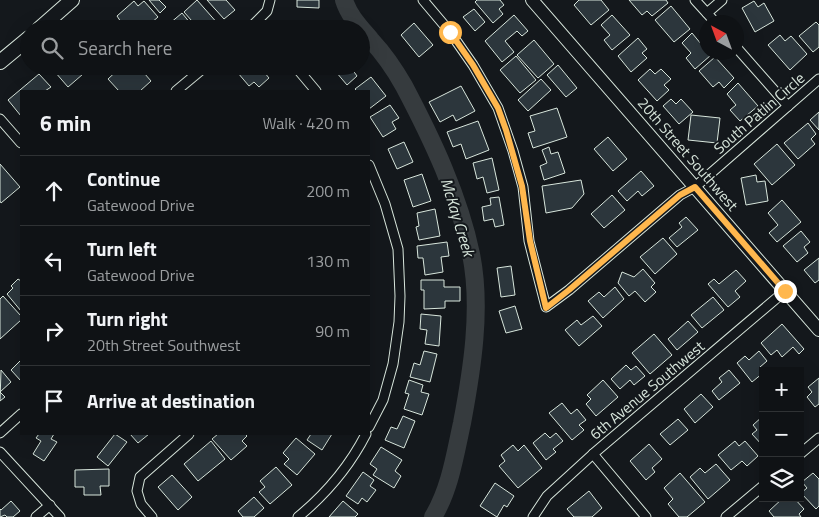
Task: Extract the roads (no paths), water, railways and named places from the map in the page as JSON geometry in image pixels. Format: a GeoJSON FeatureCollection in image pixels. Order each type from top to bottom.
{"type":"FeatureCollection","features":[{"type":"Feature","properties":{"kind":"main road"},"geometry":{"type":"LineString","coordinates":[[49,20],[72,0]]}},
{"type":"Feature","properties":{"kind":"main road"},"geometry":{"type":"LineString","coordinates":[[0,62],[20,45]]}},
{"type":"Feature","properties":{"kind":"street"},"geometry":{"type":"LineString","coordinates":[[263,20],[270,0]]}},
{"type":"Feature","properties":{"kind":"street","name":"South Patlin Circle"},"geometry":{"type":"LineString","coordinates":[[423,0],[450,32],[473,65],[498,108],[514,151],[522,186],[530,241],[546,308],[680,195],[695,187],[819,80]]}},
{"type":"Feature","properties":{"kind":"street","name":"20th Street Southwest"},"geometry":{"type":"LineString","coordinates":[[532,0],[819,330]]}},
{"type":"Feature","properties":{"kind":"street"},"geometry":{"type":"LineString","coordinates":[[696,0],[707,13],[722,0]]}},
{"type":"Feature","properties":{"kind":"street"},"geometry":{"type":"LineString","coordinates":[[744,56],[788,106]]}},
{"type":"Feature","properties":{"kind":"street"},"geometry":{"type":"LineString","coordinates":[[177,90],[195,75]]}},
{"type":"Feature","properties":{"kind":"street"},"geometry":{"type":"LineString","coordinates":[[303,75],[315,90]]}},
{"type":"Feature","properties":{"kind":"street"},"geometry":{"type":"LineString","coordinates":[[0,120],[20,142]]}},
{"type":"Feature","properties":{"kind":"street"},"geometry":{"type":"LineString","coordinates":[[370,167],[385,204],[398,249],[400,296],[399,322],[392,364],[383,400],[370,426]]}},
{"type":"Feature","properties":{"kind":"street","name":"6th Avenue Southwest"},"geometry":{"type":"LineString","coordinates":[[532,517],[547,496],[593,454],[785,291]]}},
{"type":"Feature","properties":{"kind":"street"},"geometry":{"type":"LineString","coordinates":[[0,433],[20,415]]}},
{"type":"Feature","properties":{"kind":"street"},"geometry":{"type":"LineString","coordinates":[[152,517],[141,504],[137,491],[140,477],[189,435]]}},
{"type":"Feature","properties":{"kind":"street"},"geometry":{"type":"LineString","coordinates":[[298,517],[328,489],[347,465],[365,435]]}},
{"type":"Feature","properties":{"kind":"street"},"geometry":{"type":"LineString","coordinates":[[804,451],[819,438]]}},
{"type":"Feature","properties":{"kind":"street"},"geometry":{"type":"LineString","coordinates":[[0,452],[60,517]]}},
{"type":"Feature","properties":{"kind":"street"},"geometry":{"type":"LineString","coordinates":[[593,454],[646,517]]}},
{"type":"Feature","properties":{"kind":"street"},"geometry":{"type":"LineString","coordinates":[[726,517],[759,489]]}},
{"type":"Feature","properties":{"kind":"street"},"geometry":{"type":"LineString","coordinates":[[36,517],[50,505]]}},
{"type":"Feature","properties":{"kind":"waterway","name":"McKay Creek"},"geometry":{"type":"LineString","coordinates":[[344,0],[354,20]]}},
{"type":"Feature","properties":{"kind":"waterway","name":"McKay Creek"},"geometry":{"type":"LineString","coordinates":[[370,39],[393,68],[404,86],[444,168],[466,232],[474,275],[476,317],[469,382],[451,472],[444,495],[433,517]]}}]}
